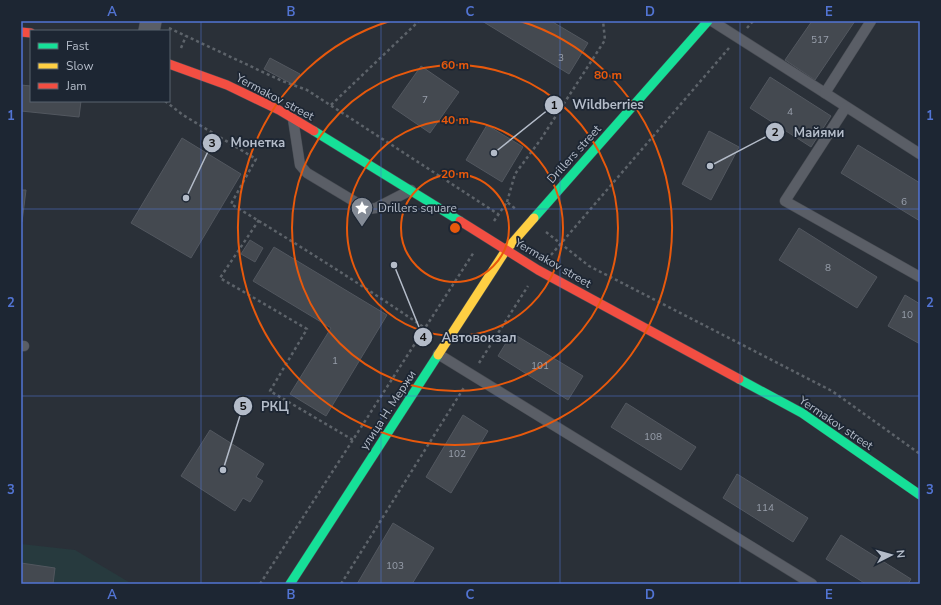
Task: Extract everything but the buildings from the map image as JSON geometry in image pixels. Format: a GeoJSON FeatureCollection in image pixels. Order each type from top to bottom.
{"type":"FeatureCollection","features":[{"type":"Feature","properties":{"kind":"street","name":"Drillers street"},"geometry":{"type":"LineString","coordinates":[[506,250],[708,21]]}},
{"type":"Feature","properties":{"kind":"street","name":"Yermakov street"},"geometry":{"type":"LineString","coordinates":[[170,64],[227,85],[280,110],[538,270],[802,413],[920,495]]}},
{"type":"Feature","properties":{"kind":"street","name":"улица Н. Мержи"},"geometry":{"type":"LineString","coordinates":[[290,584],[506,250]]}},
{"type":"Feature","properties":{"kind":"lane"},"geometry":{"type":"LineString","coordinates":[[712,21],[920,154]]}},
{"type":"Feature","properties":{"kind":"lane"},"geometry":{"type":"LineString","coordinates":[[825,93],[871,21]]}},
{"type":"Feature","properties":{"kind":"lane"},"geometry":{"type":"LineString","coordinates":[[846,107],[785,201],[920,277]]}},
{"type":"Feature","properties":{"kind":"lane"},"geometry":{"type":"LineString","coordinates":[[293,119],[300,165],[307,173],[367,209],[376,208],[411,190]]}},
{"type":"Feature","properties":{"kind":"lane"},"geometry":{"type":"LineString","coordinates":[[438,354],[812,584]]}},
{"type":"Feature","properties":{"kind":"path"},"geometry":{"type":"LineString","coordinates":[[330,105],[418,21]]}},
{"type":"Feature","properties":{"kind":"path"},"geometry":{"type":"LineString","coordinates":[[260,584],[506,202],[515,174],[541,139],[605,40],[603,21]]}},
{"type":"Feature","properties":{"kind":"path"},"geometry":{"type":"LineString","coordinates":[[341,584],[538,270],[753,21]]}},
{"type":"Feature","properties":{"kind":"path"},"geometry":{"type":"LineString","coordinates":[[170,32],[282,81],[307,90],[498,214]]}},
{"type":"Feature","properties":{"kind":"path"},"geometry":{"type":"LineString","coordinates":[[166,102],[183,115],[256,159],[231,204],[365,287],[425,328]]}},
{"type":"Feature","properties":{"kind":"path"},"geometry":{"type":"LineString","coordinates":[[506,202],[589,266],[832,391],[920,454]]}},
{"type":"Feature","properties":{"kind":"path"},"geometry":{"type":"LineString","coordinates":[[259,220],[220,278],[307,329],[270,391],[353,440]]}},
{"type":"Feature","properties":{"kind":"green space"},"geometry":{"type":"Polygon","coordinates":[[[21,544],[75,550],[132,584],[21,584],[21,544]]]}},
{"type":"Feature","properties":{"kind":"traffic: fast"},"geometry":{"type":"LineString","coordinates":[[534,218],[708,21]]}},
{"type":"Feature","properties":{"kind":"traffic: fast"},"geometry":{"type":"LineString","coordinates":[[314,131],[460,221]]}},
{"type":"Feature","properties":{"kind":"traffic: fast"},"geometry":{"type":"LineString","coordinates":[[290,584],[438,355]]}},
{"type":"Feature","properties":{"kind":"traffic: fast"},"geometry":{"type":"LineString","coordinates":[[739,379],[802,413],[920,495]]}},
{"type":"Feature","properties":{"kind":"traffic: slow"},"geometry":{"type":"LineString","coordinates":[[438,355],[506,250],[534,218]]}},
{"type":"Feature","properties":{"kind":"traffic: jam"},"geometry":{"type":"LineString","coordinates":[[21,32],[30,33]]}},
{"type":"Feature","properties":{"kind":"traffic: jam"},"geometry":{"type":"LineString","coordinates":[[170,64],[227,85],[279,110],[314,131]]}},
{"type":"Feature","properties":{"kind":"traffic: jam"},"geometry":{"type":"LineString","coordinates":[[460,221],[538,270],[739,379]]}},
{"type":"Feature","properties":{"kind":"place","name":"Wildberries"},"geometry":{"type":"Point","coordinates":[494,153]}},
{"type":"Feature","properties":{"kind":"place","name":"Майями"},"geometry":{"type":"Point","coordinates":[710,166]}},
{"type":"Feature","properties":{"kind":"place","name":"Монетка"},"geometry":{"type":"Point","coordinates":[186,198]}},
{"type":"Feature","properties":{"kind":"place","name":"Drillers square"},"geometry":{"type":"Point","coordinates":[362,228]}},
{"type":"Feature","properties":{"kind":"place","name":"Автовокзал"},"geometry":{"type":"Point","coordinates":[394,265]}},
{"type":"Feature","properties":{"kind":"place","name":"РКЦ"},"geometry":{"type":"Point","coordinates":[223,470]}}]}
